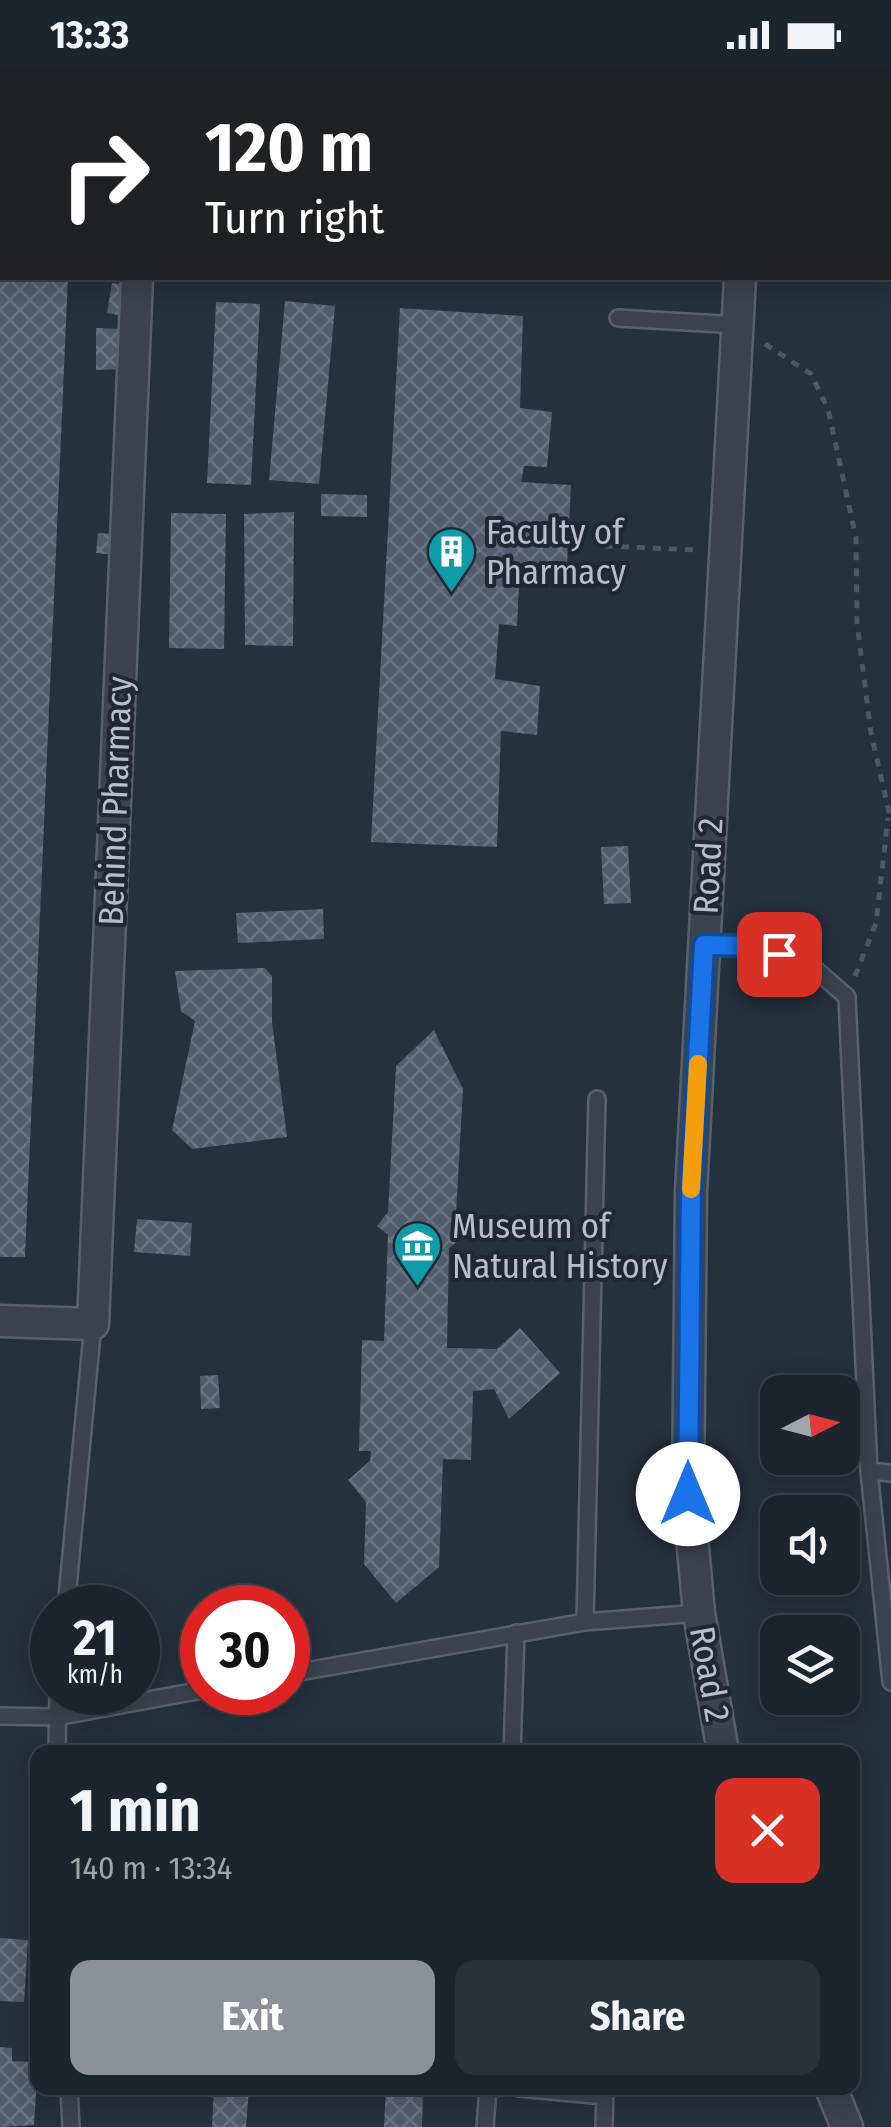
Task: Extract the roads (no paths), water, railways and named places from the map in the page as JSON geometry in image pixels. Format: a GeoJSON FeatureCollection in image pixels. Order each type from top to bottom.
{"type":"FeatureCollection","features":[{"type":"Feature","properties":{"kind":"street","name":"Behind Pharmacy"},"geometry":{"type":"LineString","coordinates":[[93,1324],[136,280]]}},
{"type":"Feature","properties":{"kind":"street","name":"Road 2"},"geometry":{"type":"LineString","coordinates":[[722,1745],[700,1614],[688,1494],[691,1192],[740,280]]}},
{"type":"Feature","properties":{"kind":"street"},"geometry":{"type":"LineString","coordinates":[[0,1322],[93,1324]]}},
{"type":"Feature","properties":{"kind":"street"},"geometry":{"type":"LineString","coordinates":[[834,2095],[847,2127]]}},
{"type":"Feature","properties":{"kind":"lane"},"geometry":{"type":"LineString","coordinates":[[618,318],[738,325]]}},
{"type":"Feature","properties":{"kind":"lane"},"geometry":{"type":"LineString","coordinates":[[704,945],[753,946],[806,961],[846,997],[869,1471],[891,1682]]}},
{"type":"Feature","properties":{"kind":"lane"},"geometry":{"type":"LineString","coordinates":[[585,1622],[598,1099]]}},
{"type":"Feature","properties":{"kind":"lane"},"geometry":{"type":"LineString","coordinates":[[68,1585],[93,1324]]}},
{"type":"Feature","properties":{"kind":"lane"},"geometry":{"type":"LineString","coordinates":[[869,1471],[891,1472]]}},
{"type":"Feature","properties":{"kind":"lane"},"geometry":{"type":"LineString","coordinates":[[310,1670],[585,1622],[700,1614]]}},
{"type":"Feature","properties":{"kind":"lane"},"geometry":{"type":"LineString","coordinates":[[512,1745],[516,1633]]}},
{"type":"Feature","properties":{"kind":"lane"},"geometry":{"type":"LineString","coordinates":[[0,1716],[56,1717],[180,1694]]}},
{"type":"Feature","properties":{"kind":"lane"},"geometry":{"type":"LineString","coordinates":[[56,1717],[57,1745]]}},
{"type":"Feature","properties":{"kind":"lane"},"geometry":{"type":"LineString","coordinates":[[69,2095],[71,2127]]}},
{"type":"Feature","properties":{"kind":"lane"},"geometry":{"type":"LineString","coordinates":[[485,2127],[487,2095]]}},
{"type":"Feature","properties":{"kind":"lane"},"geometry":{"type":"LineString","coordinates":[[604,2095],[604,2127]]}},
{"type":"Feature","properties":{"kind":"place","name":"Faculty of Pharmacy"},"geometry":{"type":"Point","coordinates":[451,594]}},
{"type":"Feature","properties":{"kind":"place","name":"Museum of Natural History"},"geometry":{"type":"Point","coordinates":[417,1288]}}]}
